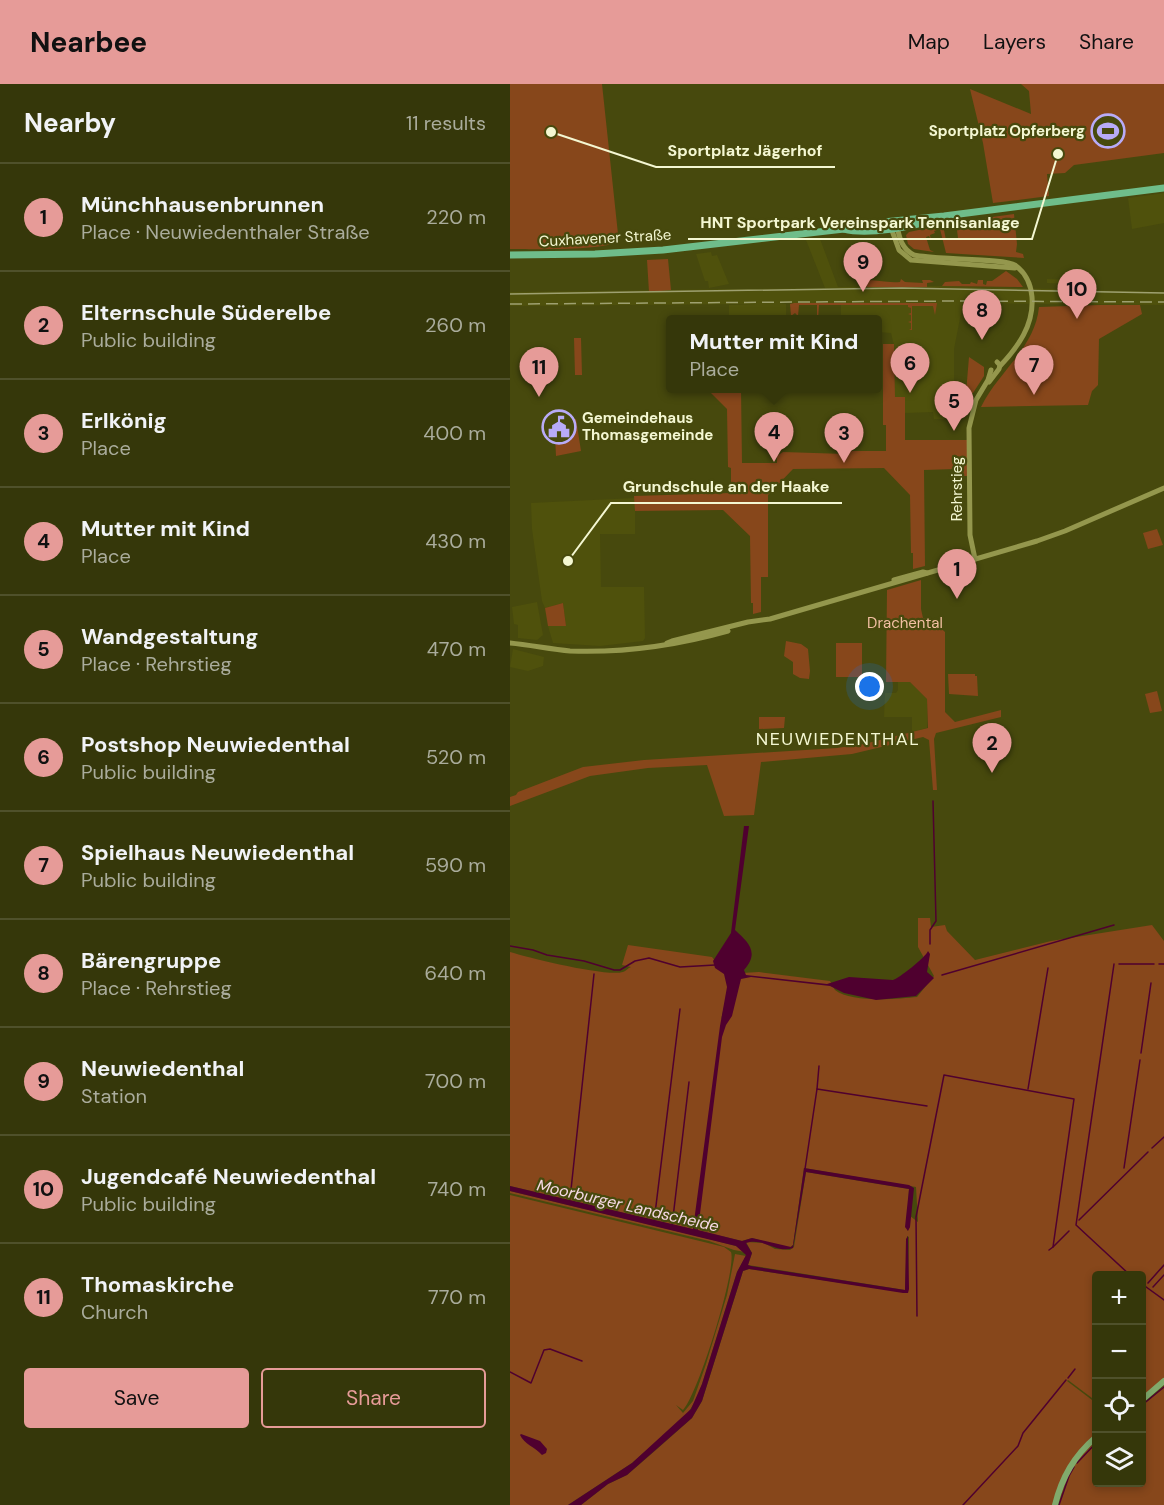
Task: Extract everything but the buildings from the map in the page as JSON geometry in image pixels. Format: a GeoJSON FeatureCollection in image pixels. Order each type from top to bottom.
{"type":"FeatureCollection","features":[{"type":"Feature","properties":{"kind":"main road","name":"Cuxhavener Straße"},"geometry":{"type":"LineString","coordinates":[[510,255],[663,250],[844,229],[853,225],[924,223],[944,216],[1164,188]]}},
{"type":"Feature","properties":{"kind":"main road"},"geometry":{"type":"LineString","coordinates":[[1146,1397],[1164,1381]]}},
{"type":"Feature","properties":{"kind":"main road"},"geometry":{"type":"LineString","coordinates":[[1055,1505],[1070,1464],[1092,1441]]}},
{"type":"Feature","properties":{"kind":"street","name":"Rehrstieg"},"geometry":{"type":"LineString","coordinates":[[894,224],[899,250],[911,260],[1019,268],[1029,282],[1032,309],[1023,336],[996,367],[973,408],[968,440],[970,532],[975,559]]}},
{"type":"Feature","properties":{"kind":"street"},"geometry":{"type":"LineString","coordinates":[[510,643],[590,651],[672,644],[697,639],[924,576],[927,573],[1053,536],[1164,488]]}},
{"type":"Feature","properties":{"kind":"shaded area"},"geometry":{"type":"Polygon","coordinates":[[[1164,193],[1164,223],[1132,229],[1128,198],[1164,193]]]}},
{"type":"Feature","properties":{"kind":"shaded area"},"geometry":{"type":"Polygon","coordinates":[[[820,239],[838,287],[942,286],[1164,292],[1164,305],[963,303],[954,349],[954,395],[956,404],[968,404],[966,408],[945,408],[944,419],[934,419],[933,412],[905,413],[905,397],[895,397],[894,345],[891,333],[882,332],[882,315],[841,315],[841,304],[937,303],[780,303],[786,304],[786,315],[729,315],[729,305],[755,304],[510,306],[510,292],[825,288],[806,240],[820,239]]]}},
{"type":"Feature","properties":{"kind":"shaded area"},"geometry":{"type":"Polygon","coordinates":[[[711,252],[712,256],[717,255],[729,284],[709,288],[708,281],[705,281],[696,254],[711,252]]]}},
{"type":"Feature","properties":{"kind":"shaded area"},"geometry":{"type":"Polygon","coordinates":[[[1082,276],[1094,276],[1094,285],[1047,283],[1047,279],[1080,280],[1082,276]]]}},
{"type":"Feature","properties":{"kind":"shaded area"},"geometry":{"type":"Polygon","coordinates":[[[635,498],[635,534],[600,534],[601,587],[644,587],[645,638],[643,641],[600,646],[553,643],[548,626],[566,626],[563,603],[545,608],[542,601],[532,529],[531,503],[635,498]]]}},
{"type":"Feature","properties":{"kind":"shaded area"},"geometry":{"type":"Polygon","coordinates":[[[537,602],[543,635],[537,640],[518,638],[518,625],[514,624],[512,607],[537,602]]]}},
{"type":"Feature","properties":{"kind":"shaded area"},"geometry":{"type":"Polygon","coordinates":[[[513,649],[544,657],[543,666],[528,671],[510,667],[513,649]]]}},
{"type":"Feature","properties":{"kind":"shaded area"},"geometry":{"type":"Polygon","coordinates":[[[898,681],[910,682],[927,699],[927,728],[912,732],[912,717],[884,717],[885,693],[896,693],[898,681]]]}},
{"type":"Feature","properties":{"kind":"shaded area"},"geometry":{"type":"Polygon","coordinates":[[[744,826],[749,826],[735,930],[748,943],[752,953],[749,964],[744,970],[746,975],[827,984],[849,977],[893,980],[912,967],[928,951],[930,954],[927,972],[934,978],[916,996],[876,1000],[844,993],[830,986],[751,977],[741,979],[732,1016],[722,1037],[698,1230],[742,1241],[752,1238],[791,1247],[804,1168],[909,1185],[914,1188],[908,1231],[905,1227],[909,1189],[806,1172],[793,1248],[781,1249],[758,1242],[746,1243],[752,1253],[748,1265],[751,1266],[905,1290],[906,1239],[908,1236],[908,1293],[749,1269],[743,1271],[702,1401],[692,1418],[627,1475],[608,1484],[581,1505],[568,1505],[632,1463],[691,1409],[702,1384],[737,1272],[746,1255],[736,1246],[510,1191],[510,1186],[693,1229],[727,987],[724,974],[715,968],[713,961],[731,933],[744,826]]]}},
{"type":"Feature","properties":{"kind":"shaded area"},"geometry":{"type":"Polygon","coordinates":[[[521,1434],[540,1441],[547,1449],[546,1453],[542,1455],[524,1441],[521,1434]]]}},
{"type":"Feature","properties":{"kind":"green space"},"geometry":{"type":"Polygon","coordinates":[[[510,84],[602,84],[619,241],[584,248],[510,249],[510,84]]]}},
{"type":"Feature","properties":{"kind":"green space"},"geometry":{"type":"Polygon","coordinates":[[[1021,84],[1164,84],[1164,153],[1074,165],[1065,173],[1047,174],[1049,196],[993,203],[983,143],[970,89],[1031,114],[1029,91],[1021,84]]]}},
{"type":"Feature","properties":{"kind":"green space"},"geometry":{"type":"Polygon","coordinates":[[[1014,214],[1016,252],[1023,254],[1024,258],[946,253],[940,229],[930,235],[931,240],[929,236],[926,237],[930,250],[934,252],[914,249],[908,244],[906,235],[909,232],[943,225],[946,240],[958,238],[956,222],[1014,214]]]}},
{"type":"Feature","properties":{"kind":"green space"},"geometry":{"type":"Polygon","coordinates":[[[668,259],[671,290],[649,292],[647,260],[668,259]]]}},
{"type":"Feature","properties":{"kind":"green space"},"geometry":{"type":"Polygon","coordinates":[[[1006,271],[1023,287],[942,286],[945,282],[959,281],[962,284],[971,282],[977,284],[978,280],[983,280],[983,284],[986,285],[987,281],[992,281],[1006,271]]]}},
{"type":"Feature","properties":{"kind":"green space"},"geometry":{"type":"Polygon","coordinates":[[[901,279],[905,282],[923,283],[922,280],[930,280],[934,282],[927,283],[927,287],[867,287],[865,280],[900,282],[901,279]]]}},
{"type":"Feature","properties":{"kind":"green space"},"geometry":{"type":"Polygon","coordinates":[[[937,303],[935,315],[933,306],[912,306],[912,330],[909,330],[911,323],[908,322],[911,321],[911,315],[908,314],[911,313],[911,308],[908,305],[819,305],[817,315],[817,305],[799,305],[798,315],[795,313],[791,315],[790,304],[937,303]]]}},
{"type":"Feature","properties":{"kind":"green space"},"geometry":{"type":"Polygon","coordinates":[[[1140,305],[1142,314],[1099,339],[1098,385],[1092,391],[1088,405],[981,407],[1031,335],[1039,307],[1140,305]]]}},
{"type":"Feature","properties":{"kind":"green space"},"geometry":{"type":"Polygon","coordinates":[[[574,338],[581,338],[582,375],[575,375],[574,338]]]}},
{"type":"Feature","properties":{"kind":"green space"},"geometry":{"type":"Polygon","coordinates":[[[883,344],[894,344],[895,397],[905,397],[905,440],[968,440],[969,476],[956,476],[955,469],[924,470],[925,566],[913,569],[910,495],[884,468],[793,469],[768,495],[768,577],[761,577],[761,612],[753,614],[750,536],[723,510],[635,511],[634,496],[731,493],[727,409],[711,393],[741,393],[742,463],[777,463],[777,456],[783,452],[845,454],[852,451],[886,451],[886,425],[883,425],[883,344]]]}},
{"type":"Feature","properties":{"kind":"green space"},"geometry":{"type":"Polygon","coordinates":[[[969,357],[984,367],[984,376],[973,393],[966,393],[969,357]]]}},
{"type":"Feature","properties":{"kind":"green space"},"geometry":{"type":"Polygon","coordinates":[[[569,419],[576,419],[581,451],[556,456],[555,437],[568,435],[569,419]]]}},
{"type":"Feature","properties":{"kind":"green space"},"geometry":{"type":"Polygon","coordinates":[[[1157,529],[1163,545],[1148,549],[1143,533],[1157,529]]]}},
{"type":"Feature","properties":{"kind":"green space","name":"Drachental"},"geometry":{"type":"Polygon","coordinates":[[[921,580],[923,618],[930,618],[945,632],[945,712],[955,722],[1001,710],[1001,717],[936,733],[934,739],[937,790],[933,790],[929,740],[923,737],[852,754],[761,762],[754,815],[724,816],[707,765],[648,768],[590,776],[510,806],[510,797],[518,792],[583,767],[644,760],[837,748],[864,744],[928,728],[927,699],[910,682],[886,682],[887,590],[921,580]]]}},
{"type":"Feature","properties":{"kind":"green space"},"geometry":{"type":"Polygon","coordinates":[[[563,603],[566,626],[548,626],[545,608],[563,603]]]}},
{"type":"Feature","properties":{"kind":"green space"},"geometry":{"type":"Polygon","coordinates":[[[786,641],[801,644],[808,649],[809,679],[793,674],[793,662],[784,656],[786,641]]]}},
{"type":"Feature","properties":{"kind":"green space"},"geometry":{"type":"Polygon","coordinates":[[[836,643],[862,643],[862,677],[836,677],[836,643]]]}},
{"type":"Feature","properties":{"kind":"green space"},"geometry":{"type":"Polygon","coordinates":[[[948,674],[975,674],[978,696],[949,694],[948,674]]]}},
{"type":"Feature","properties":{"kind":"green space"},"geometry":{"type":"Polygon","coordinates":[[[1157,691],[1162,711],[1150,713],[1145,694],[1157,691]]]}},
{"type":"Feature","properties":{"kind":"green space"},"geometry":{"type":"Polygon","coordinates":[[[759,717],[785,717],[784,728],[759,729],[759,717]]]}},
{"type":"Feature","properties":{"kind":"green space"},"geometry":{"type":"Polygon","coordinates":[[[918,918],[930,918],[931,927],[945,925],[947,931],[975,960],[1051,941],[1152,925],[1164,941],[1164,1379],[1146,1395],[1146,1271],[1092,1271],[1092,1398],[1067,1381],[1092,1400],[1092,1439],[1068,1466],[1053,1505],[581,1505],[608,1484],[627,1475],[692,1418],[702,1401],[743,1271],[749,1269],[908,1293],[909,1237],[907,1236],[905,1290],[748,1265],[752,1253],[746,1242],[764,1243],[775,1249],[790,1250],[794,1247],[806,1172],[909,1189],[907,1231],[910,1227],[910,1216],[918,1222],[916,1187],[804,1168],[793,1245],[789,1248],[752,1238],[742,1241],[510,1186],[510,952],[568,966],[614,973],[623,972],[631,967],[622,965],[628,945],[712,957],[730,980],[721,1020],[742,973],[759,972],[830,981],[835,990],[852,997],[887,999],[917,997],[934,976],[918,947],[918,918]]]}},
{"type":"Feature","properties":{"kind":"green space"},"geometry":{"type":"Polygon","coordinates":[[[510,1191],[736,1246],[745,1252],[709,1241],[510,1193],[510,1191]]]}},
{"type":"Feature","properties":{"kind":"green space"},"geometry":{"type":"Polygon","coordinates":[[[510,1195],[724,1247],[731,1252],[728,1282],[706,1359],[683,1410],[676,1405],[683,1413],[693,1401],[706,1364],[727,1295],[735,1254],[746,1256],[737,1272],[696,1400],[686,1416],[632,1463],[568,1505],[510,1505],[510,1195]]]}},
{"type":"Feature","properties":{"kind":"green space"},"geometry":{"type":"Polygon","coordinates":[[[1164,1386],[1164,1505],[1059,1505],[1072,1470],[1092,1445],[1092,1487],[1146,1487],[1146,1402],[1164,1386]]]}},
{"type":"Feature","properties":{"kind":"waterway"},"geometry":{"type":"LineString","coordinates":[[930,944],[930,930],[936,921],[933,801]]}},
{"type":"Feature","properties":{"kind":"waterway"},"geometry":{"type":"LineString","coordinates":[[942,975],[1114,925]]}},
{"type":"Feature","properties":{"kind":"waterway"},"geometry":{"type":"LineString","coordinates":[[510,946],[584,961],[614,970],[620,970],[635,961],[649,958],[680,967],[715,965]]}},
{"type":"Feature","properties":{"kind":"waterway"},"geometry":{"type":"LineString","coordinates":[[1114,964],[1076,1225],[1126,1271]]}},
{"type":"Feature","properties":{"kind":"waterway"},"geometry":{"type":"LineString","coordinates":[[1119,964],[1154,964]]}},
{"type":"Feature","properties":{"kind":"waterway"},"geometry":{"type":"LineString","coordinates":[[1159,964],[1164,964]]}},
{"type":"Feature","properties":{"kind":"waterway"},"geometry":{"type":"LineString","coordinates":[[1028,1089],[1048,968]]}},
{"type":"Feature","properties":{"kind":"waterway","name":"Moorburger Landscheide"},"geometry":{"type":"LineString","coordinates":[[570,1199],[594,974]]}},
{"type":"Feature","properties":{"kind":"waterway"},"geometry":{"type":"LineString","coordinates":[[1141,1053],[1151,983]]}},
{"type":"Feature","properties":{"kind":"waterway","name":"Moorburger Landscheide"},"geometry":{"type":"LineString","coordinates":[[654,1222],[680,1009]]}},
{"type":"Feature","properties":{"kind":"waterway"},"geometry":{"type":"LineString","coordinates":[[1124,1168],[1140,1060]]}},
{"type":"Feature","properties":{"kind":"waterway"},"geometry":{"type":"LineString","coordinates":[[817,1089],[819,1066]]}},
{"type":"Feature","properties":{"kind":"waterway"},"geometry":{"type":"LineString","coordinates":[[917,1316],[916,1217],[944,1075],[1074,1099],[1053,1247],[1049,1250]]}},
{"type":"Feature","properties":{"kind":"waterway","name":"Moorburger Landscheide"},"geometry":{"type":"LineString","coordinates":[[672,1226],[689,1082]]}},
{"type":"Feature","properties":{"kind":"waterway"},"geometry":{"type":"LineString","coordinates":[[805,1169],[817,1089],[927,1106]]}},
{"type":"Feature","properties":{"kind":"waterway"},"geometry":{"type":"LineString","coordinates":[[1152,1148],[1164,1137]]}},
{"type":"Feature","properties":{"kind":"waterway"},"geometry":{"type":"LineString","coordinates":[[1079,1220],[1148,1152]]}},
{"type":"Feature","properties":{"kind":"waterway"},"geometry":{"type":"LineString","coordinates":[[1053,1247],[1069,1231]]}},
{"type":"Feature","properties":{"kind":"waterway"},"geometry":{"type":"LineString","coordinates":[[1148,1283],[1164,1265]]}},
{"type":"Feature","properties":{"kind":"waterway"},"geometry":{"type":"LineString","coordinates":[[1153,1287],[1164,1275]]}},
{"type":"Feature","properties":{"kind":"waterway"},"geometry":{"type":"LineString","coordinates":[[1146,1287],[1164,1300]]}},
{"type":"Feature","properties":{"kind":"waterway"},"geometry":{"type":"LineString","coordinates":[[510,1372],[531,1383],[544,1350],[550,1349],[582,1361]]}},
{"type":"Feature","properties":{"kind":"waterway"},"geometry":{"type":"LineString","coordinates":[[1068,1378],[1075,1369]]}},
{"type":"Feature","properties":{"kind":"waterway"},"geometry":{"type":"LineString","coordinates":[[963,1505],[1018,1446],[1023,1433],[1066,1380]]}},
{"type":"Feature","properties":{"kind":"waterway"},"geometry":{"type":"LineString","coordinates":[[1146,1402],[1164,1387]]}},
{"type":"Feature","properties":{"kind":"waterway"},"geometry":{"type":"LineString","coordinates":[[1077,1463],[1092,1447]]}},
{"type":"Feature","properties":{"kind":"waterway"},"geometry":{"type":"LineString","coordinates":[[1059,1505],[1074,1467]]}},
{"type":"Feature","properties":{"kind":"tram line"},"geometry":{"type":"LineString","coordinates":[[510,294],[902,288],[1164,293]]}},
{"type":"Feature","properties":{"kind":"railway"},"geometry":{"type":"LineString","coordinates":[[510,304],[1164,302]]}},
{"type":"Feature","properties":{"kind":"place","name":"Sportplatz Opferberg"},"geometry":{"type":"Point","coordinates":[1108,131]}},
{"type":"Feature","properties":{"kind":"place","name":"Sportplatz Jägerhof"},"geometry":{"type":"Point","coordinates":[551,132]}},
{"type":"Feature","properties":{"kind":"place","name":"HNT Sportpark Vereinspark Tennisanlage"},"geometry":{"type":"Point","coordinates":[1058,154]}},
{"type":"Feature","properties":{"kind":"place","name":"Neuwiedenthal"},"geometry":{"type":"Point","coordinates":[863,292]}},
{"type":"Feature","properties":{"kind":"place","name":"Jugendcafé Neuwiedenthal"},"geometry":{"type":"Point","coordinates":[1077,319]}},
{"type":"Feature","properties":{"kind":"place","name":"Bärengruppe"},"geometry":{"type":"Point","coordinates":[982,340]}},
{"type":"Feature","properties":{"kind":"place","name":"Postshop Neuwiedenthal"},"geometry":{"type":"Point","coordinates":[910,393]}},
{"type":"Feature","properties":{"kind":"place","name":"Spielhaus Neuwiedenthal"},"geometry":{"type":"Point","coordinates":[1034,395]}},
{"type":"Feature","properties":{"kind":"place","name":"Thomaskirche"},"geometry":{"type":"Point","coordinates":[539,397]}},
{"type":"Feature","properties":{"kind":"place","name":"Gemeindehaus Thomasgemeinde"},"geometry":{"type":"Point","coordinates":[559,427]}},
{"type":"Feature","properties":{"kind":"place","name":"Wandgestaltung"},"geometry":{"type":"Point","coordinates":[954,431]}},
{"type":"Feature","properties":{"kind":"place","name":"Mutter mit Kind"},"geometry":{"type":"Point","coordinates":[774,462]}},
{"type":"Feature","properties":{"kind":"place","name":"Erlkönig"},"geometry":{"type":"Point","coordinates":[844,463]}},
{"type":"Feature","properties":{"kind":"place","name":"Grundschule an der Haake"},"geometry":{"type":"Point","coordinates":[568,561]}},
{"type":"Feature","properties":{"kind":"place","name":"Münchhausenbrunnen"},"geometry":{"type":"Point","coordinates":[957,599]}},
{"type":"Feature","properties":{"kind":"place","name":"Elternschule Süderelbe"},"geometry":{"type":"Point","coordinates":[992,773]}},
{"type":"Feature","properties":{"kind":"district","name":"NEUWIEDENTHAL"},"geometry":{"type":"Point","coordinates":[838,739]}}]}
